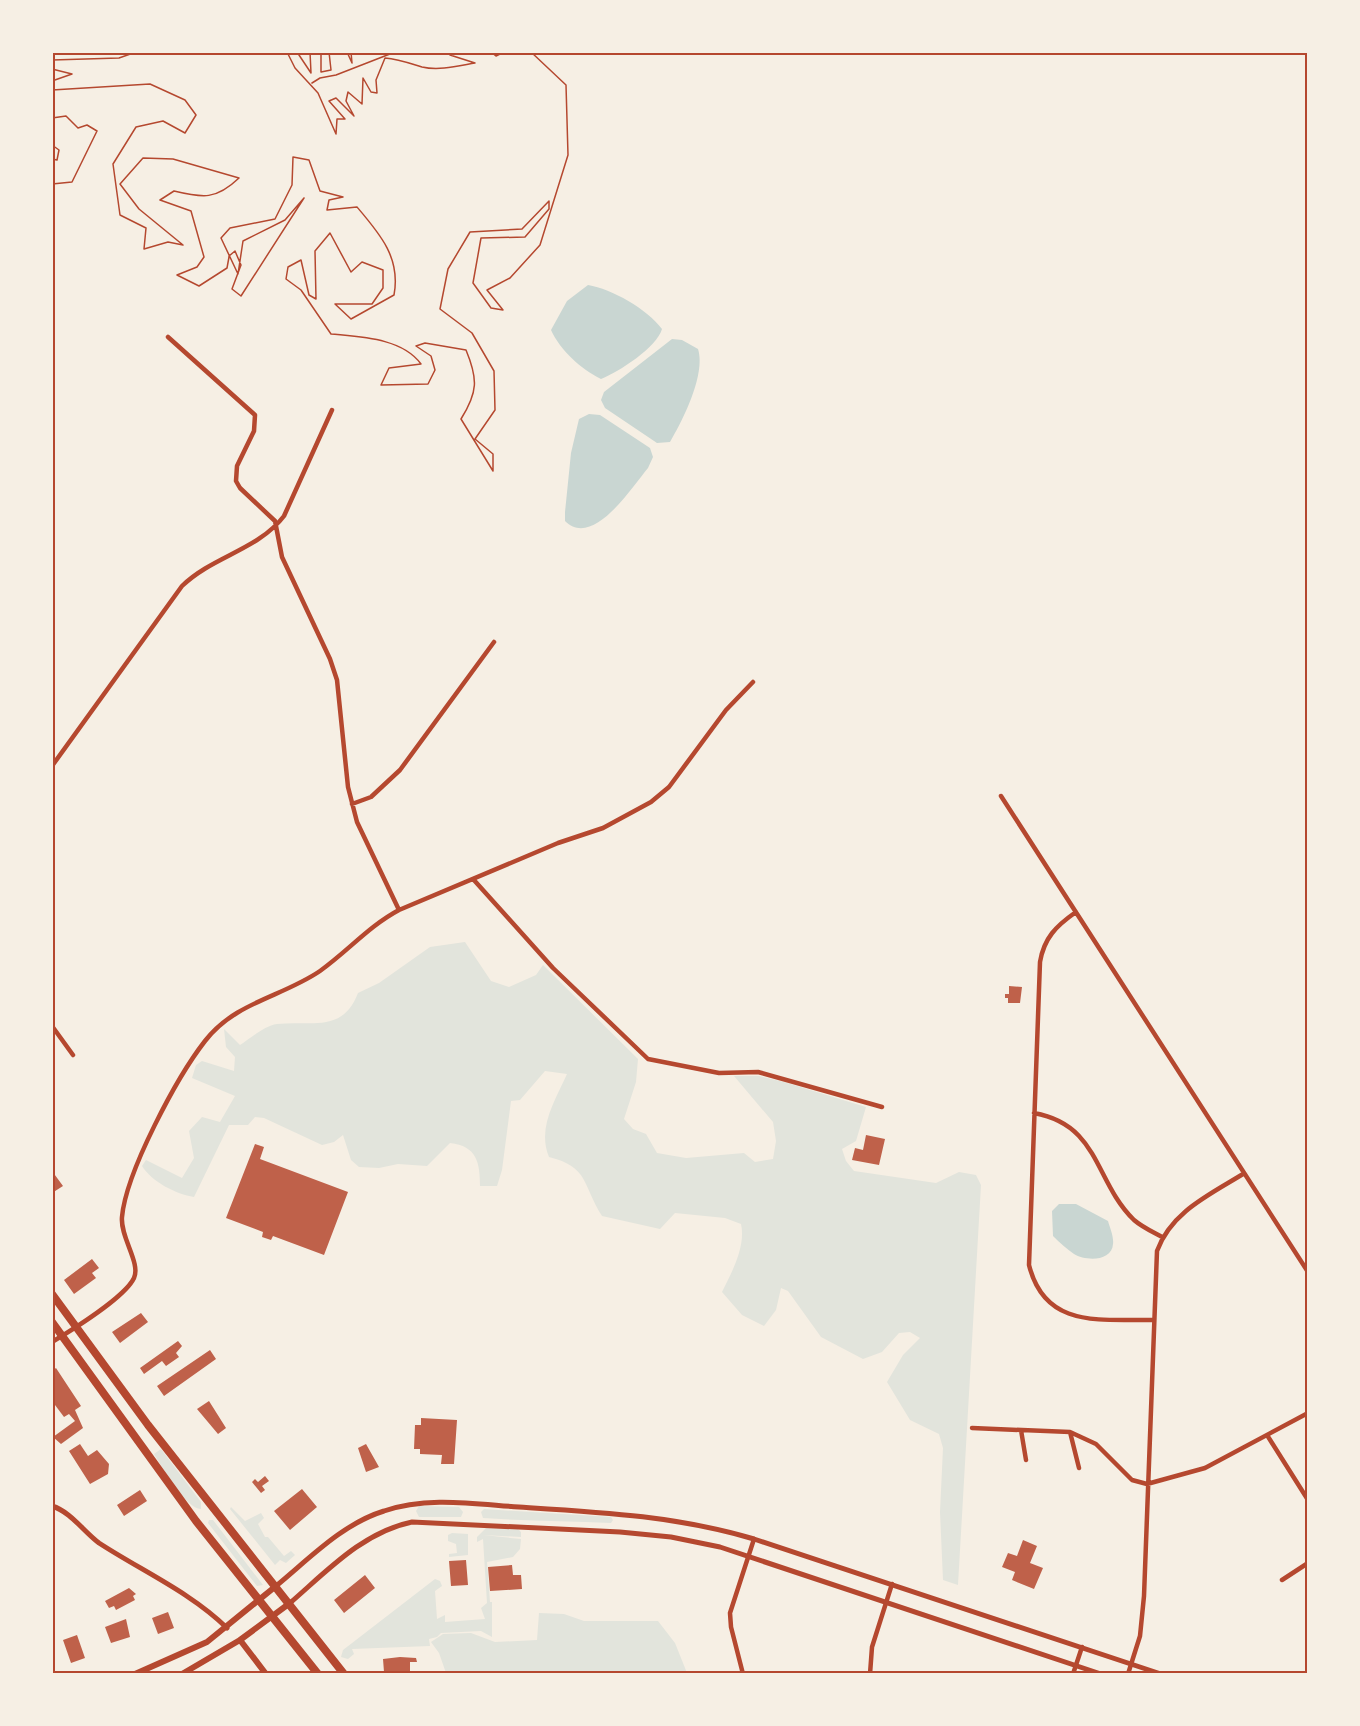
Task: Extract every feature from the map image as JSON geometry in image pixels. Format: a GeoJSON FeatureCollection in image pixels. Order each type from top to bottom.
{"type":"FeatureCollection","features":[{"type":"Feature","properties":{"kind":"highway"},"geometry":{"type":"LineString","coordinates":[[52,1294],[137,1410],[344,1674]]}},
{"type":"Feature","properties":{"kind":"highway"},"geometry":{"type":"LineString","coordinates":[[52,1322],[190,1513],[318,1674]]}},
{"type":"Feature","properties":{"kind":"main road"},"geometry":{"type":"LineString","coordinates":[[135,1674],[207,1642],[276,1586]]}},
{"type":"Feature","properties":{"kind":"main road"},"geometry":{"type":"LineString","coordinates":[[182,1674],[240,1640],[290,1603]]}},
{"type":"Feature","properties":{"kind":"main road"},"geometry":{"type":"LineString","coordinates":[[240,1640],[266,1674]]}},
{"type":"Feature","properties":{"kind":"street"},"geometry":{"type":"LineString","coordinates":[[168,337],[255,415],[254,431],[237,466],[236,481],[240,488],[270,515],[277,525],[282,557],[321,639],[337,680],[352,804],[361,833],[399,909]]}},
{"type":"Feature","properties":{"kind":"street"},"geometry":{"type":"LineString","coordinates":[[52,766],[182,586],[207,567],[267,536],[277,525],[306,472],[332,410]]}},
{"type":"Feature","properties":{"kind":"street"},"geometry":{"type":"LineString","coordinates":[[352,804],[378,792],[400,770],[494,642]]}},
{"type":"Feature","properties":{"kind":"street"},"geometry":{"type":"LineString","coordinates":[[52,1342],[77,1326],[130,1284],[136,1275],[135,1264],[122,1233],[125,1202],[158,1118],[205,1041],[227,1018],[320,971],[379,921],[399,909],[558,843],[603,828],[651,802],[669,787],[726,710],[753,682]]}},
{"type":"Feature","properties":{"kind":"street"},"geometry":{"type":"LineString","coordinates":[[1001,796],[1308,1272]]}},
{"type":"Feature","properties":{"kind":"street"},"geometry":{"type":"LineString","coordinates":[[473,879],[553,968],[648,1059],[718,1073],[758,1072],[882,1107]]}},
{"type":"Feature","properties":{"kind":"street"},"geometry":{"type":"LineString","coordinates":[[1076,912],[1056,927],[1042,947],[1028,1252],[1032,1278],[1038,1291],[1049,1304],[1078,1318],[1153,1320]]}},
{"type":"Feature","properties":{"kind":"street"},"geometry":{"type":"LineString","coordinates":[[52,1026],[73,1055]]}},
{"type":"Feature","properties":{"kind":"street"},"geometry":{"type":"LineString","coordinates":[[1034,1113],[1054,1117],[1074,1129],[1133,1219],[1162,1237]]}},
{"type":"Feature","properties":{"kind":"street"},"geometry":{"type":"LineString","coordinates":[[1128,1674],[1142,1624],[1157,1251],[1162,1237],[1182,1213],[1243,1174]]}},
{"type":"Feature","properties":{"kind":"street"},"geometry":{"type":"LineString","coordinates":[[972,1428],[1070,1432],[1096,1444],[1132,1480],[1147,1484],[1205,1468],[1308,1413]]}},
{"type":"Feature","properties":{"kind":"street"},"geometry":{"type":"LineString","coordinates":[[1021,1430],[1026,1460]]}},
{"type":"Feature","properties":{"kind":"street"},"geometry":{"type":"LineString","coordinates":[[1070,1432],[1079,1468]]}},
{"type":"Feature","properties":{"kind":"street"},"geometry":{"type":"LineString","coordinates":[[1267,1435],[1308,1500]]}},
{"type":"Feature","properties":{"kind":"street"},"geometry":{"type":"LineString","coordinates":[[276,1586],[332,1540],[361,1521],[392,1508],[426,1502],[656,1517],[709,1526],[754,1539],[1161,1674]]}},
{"type":"Feature","properties":{"kind":"street"},"geometry":{"type":"LineString","coordinates":[[52,1506],[66,1512],[98,1541],[168,1584],[227,1628]]}},
{"type":"Feature","properties":{"kind":"street"},"geometry":{"type":"LineString","coordinates":[[290,1603],[369,1538],[412,1521],[649,1535],[695,1541],[748,1556],[1101,1674]]}},
{"type":"Feature","properties":{"kind":"street"},"geometry":{"type":"LineString","coordinates":[[743,1674],[730,1620],[733,1600],[754,1539]]}},
{"type":"Feature","properties":{"kind":"street"},"geometry":{"type":"LineString","coordinates":[[1281,1580],[1308,1563]]}},
{"type":"Feature","properties":{"kind":"street"},"geometry":{"type":"LineString","coordinates":[[870,1674],[872,1647],[892,1584]]}},
{"type":"Feature","properties":{"kind":"street"},"geometry":{"type":"LineString","coordinates":[[1073,1674],[1082,1647]]}},
{"type":"Feature","properties":{"kind":"path"},"geometry":{"type":"LineString","coordinates":[[52,60],[119,58],[136,52]]}},
{"type":"Feature","properties":{"kind":"path"},"geometry":{"type":"LineString","coordinates":[[287,52],[295,68],[318,93],[336,134],[338,119],[345,119],[329,101],[336,98],[354,116],[346,101],[348,92],[362,104],[363,78],[371,92],[376,93],[376,80],[385,58],[404,60],[423,67],[444,68],[475,63],[450,56],[460,52]]}},
{"type":"Feature","properties":{"kind":"path"},"geometry":{"type":"LineString","coordinates":[[297,52],[311,73],[310,52]]}},
{"type":"Feature","properties":{"kind":"path"},"geometry":{"type":"LineString","coordinates":[[321,52],[321,72],[332,70],[329,52]]}},
{"type":"Feature","properties":{"kind":"path"},"geometry":{"type":"LineString","coordinates":[[347,52],[352,63],[351,52]]}},
{"type":"Feature","properties":{"kind":"path"},"geometry":{"type":"LineString","coordinates":[[310,85],[320,78],[336,75],[395,52]]}},
{"type":"Feature","properties":{"kind":"path"},"geometry":{"type":"LineString","coordinates":[[491,52],[496,56],[504,52]]}},
{"type":"Feature","properties":{"kind":"path"},"geometry":{"type":"LineString","coordinates":[[52,90],[150,84],[185,100],[196,115],[185,132],[163,121],[136,127],[113,164],[120,215],[146,228],[144,249],[168,242],[183,245],[139,209],[120,184],[143,158],[173,159],[239,178],[223,193],[197,197],[174,191],[160,200],[191,211],[204,257],[197,267],[177,274],[198,286],[227,268],[229,256],[235,251],[240,261],[241,265],[232,290],[241,296],[304,198],[285,220],[243,241],[240,261],[237,273],[229,256],[221,238],[230,228],[275,219],[292,185],[293,157],[309,160],[320,190],[343,197],[329,200],[327,210],[357,207],[384,240],[397,278],[394,295],[351,319],[335,304],[372,304],[383,288],[383,270],[362,262],[351,272],[330,233],[315,251],[316,299],[309,295],[301,260],[288,267],[286,279],[301,290],[331,334],[373,338],[413,353],[421,364],[389,368],[381,384],[428,384],[435,370],[431,356],[416,346],[425,343],[466,350],[476,373],[471,404],[461,419],[493,471],[493,454],[475,439],[495,410],[494,371],[472,333],[440,309],[448,269],[470,232],[522,229],[549,201],[549,209],[525,237],[481,238],[473,283],[491,308],[503,310],[487,290],[510,278],[540,245],[568,155],[566,85],[531,52]]}},
{"type":"Feature","properties":{"kind":"path"},"geometry":{"type":"LineString","coordinates":[[52,69],[72,74],[52,81]]}},
{"type":"Feature","properties":{"kind":"path"},"geometry":{"type":"LineString","coordinates":[[52,118],[66,116],[78,128],[87,125],[97,130],[72,182],[52,184]]}},
{"type":"Feature","properties":{"kind":"path"},"geometry":{"type":"LineString","coordinates":[[52,145],[59,150],[57,160],[52,159]]}},
{"type":"Feature","properties":{"kind":"shaded area"},"geometry":{"type":"Polygon","coordinates":[[[588,285],[608,291],[628,301],[647,314],[662,329],[659,336],[645,351],[627,365],[601,379],[572,358],[560,345],[551,330],[567,301],[588,285]]]}},
{"type":"Feature","properties":{"kind":"shaded area"},"geometry":{"type":"Polygon","coordinates":[[[672,339],[682,340],[698,349],[699,371],[692,397],[670,442],[657,443],[605,408],[601,400],[604,392],[672,339]]]}},
{"type":"Feature","properties":{"kind":"shaded area"},"geometry":{"type":"Polygon","coordinates":[[[589,414],[600,415],[650,448],[653,457],[648,468],[611,512],[599,522],[588,527],[576,528],[565,521],[571,453],[579,419],[589,414]]]}},
{"type":"Feature","properties":{"kind":"shaded area"},"geometry":{"type":"Polygon","coordinates":[[[465,942],[491,981],[509,987],[536,975],[543,965],[638,1059],[636,1082],[624,1119],[633,1129],[646,1134],[657,1153],[686,1158],[744,1153],[755,1162],[773,1159],[776,1141],[773,1122],[734,1076],[759,1076],[866,1107],[856,1141],[842,1149],[846,1161],[854,1171],[936,1183],[959,1172],[976,1175],[981,1185],[958,1585],[943,1580],[940,1512],[943,1448],[939,1434],[910,1420],[887,1382],[903,1355],[920,1338],[910,1332],[899,1333],[882,1352],[863,1359],[821,1337],[788,1291],[781,1288],[776,1310],[764,1326],[742,1315],[722,1292],[740,1250],[741,1224],[725,1218],[675,1213],[660,1229],[602,1216],[583,1178],[571,1166],[549,1157],[546,1146],[546,1125],[567,1074],[545,1071],[520,1100],[511,1101],[502,1170],[497,1186],[480,1186],[478,1163],[475,1157],[459,1145],[450,1143],[427,1166],[398,1164],[379,1168],[359,1167],[351,1160],[343,1135],[334,1142],[322,1145],[264,1118],[255,1117],[248,1125],[229,1125],[194,1197],[165,1186],[146,1172],[142,1166],[146,1160],[182,1178],[194,1158],[189,1131],[202,1117],[220,1122],[235,1096],[192,1078],[196,1065],[202,1061],[234,1071],[235,1057],[226,1047],[224,1029],[240,1045],[272,1025],[334,1020],[343,1015],[351,1006],[358,993],[379,983],[430,947],[465,942]]]}},
{"type":"Feature","properties":{"kind":"shaded area"},"geometry":{"type":"Polygon","coordinates":[[[1059,1204],[1076,1204],[1108,1221],[1113,1241],[1108,1254],[1103,1257],[1085,1258],[1074,1254],[1053,1236],[1052,1211],[1059,1204]]]}},
{"type":"Feature","properties":{"kind":"shaded area"},"geometry":{"type":"Polygon","coordinates":[[[161,1449],[201,1502],[201,1509],[188,1502],[168,1477],[154,1454],[161,1449]]]}},
{"type":"Feature","properties":{"kind":"shaded area"},"geometry":{"type":"Polygon","coordinates":[[[419,1506],[459,1507],[463,1512],[461,1517],[419,1517],[416,1511],[419,1506]]]}},
{"type":"Feature","properties":{"kind":"shaded area"},"geometry":{"type":"Polygon","coordinates":[[[231,1507],[245,1521],[261,1513],[264,1518],[258,1524],[265,1537],[268,1537],[284,1556],[291,1551],[295,1555],[286,1563],[280,1560],[275,1565],[230,1509],[231,1507]]]}},
{"type":"Feature","properties":{"kind":"shaded area"},"geometry":{"type":"Polygon","coordinates":[[[484,1509],[611,1517],[613,1520],[611,1523],[483,1518],[481,1512],[484,1509]]]}},
{"type":"Feature","properties":{"kind":"shaded area"},"geometry":{"type":"Polygon","coordinates":[[[209,1520],[213,1520],[263,1585],[257,1586],[208,1523],[209,1520]]]}},
{"type":"Feature","properties":{"kind":"shaded area"},"geometry":{"type":"Polygon","coordinates":[[[486,1528],[518,1529],[521,1532],[521,1537],[483,1535],[521,1539],[520,1549],[513,1557],[487,1562],[490,1602],[492,1602],[492,1637],[481,1631],[441,1633],[429,1639],[430,1646],[352,1649],[354,1654],[348,1659],[341,1657],[343,1650],[435,1579],[440,1581],[442,1586],[435,1591],[437,1619],[445,1615],[445,1622],[485,1619],[481,1608],[487,1603],[483,1539],[477,1542],[477,1537],[486,1528]]]}},
{"type":"Feature","properties":{"kind":"shaded area"},"geometry":{"type":"Polygon","coordinates":[[[468,1534],[468,1555],[449,1557],[449,1554],[457,1553],[456,1544],[448,1541],[448,1535],[468,1534]]]}},
{"type":"Feature","properties":{"kind":"shaded area"},"geometry":{"type":"Polygon","coordinates":[[[539,1613],[564,1614],[584,1621],[658,1621],[675,1643],[687,1673],[446,1673],[439,1653],[431,1642],[443,1634],[471,1633],[495,1642],[537,1640],[539,1613]]]}},
{"type":"Feature","properties":{"kind":"building"},"geometry":{"type":"Polygon","coordinates":[[[1009,986],[1022,987],[1020,1003],[1008,1003],[1005,994],[1009,994],[1009,986]]]}},
{"type":"Feature","properties":{"kind":"building"},"geometry":{"type":"Polygon","coordinates":[[[866,1135],[885,1139],[879,1165],[852,1160],[855,1148],[863,1150],[866,1135]]]}},
{"type":"Feature","properties":{"kind":"building"},"geometry":{"type":"Polygon","coordinates":[[[255,1144],[264,1147],[260,1159],[348,1192],[324,1255],[273,1236],[271,1240],[262,1237],[263,1232],[226,1218],[255,1144]]]}},
{"type":"Feature","properties":{"kind":"building"},"geometry":{"type":"Polygon","coordinates":[[[52,1171],[63,1186],[52,1193],[52,1171]]]}},
{"type":"Feature","properties":{"kind":"building"},"geometry":{"type":"Polygon","coordinates":[[[92,1259],[99,1268],[92,1273],[96,1278],[74,1294],[64,1280],[92,1259]]]}},
{"type":"Feature","properties":{"kind":"building"},"geometry":{"type":"Polygon","coordinates":[[[141,1313],[148,1322],[120,1343],[112,1332],[141,1313]]]}},
{"type":"Feature","properties":{"kind":"building"},"geometry":{"type":"Polygon","coordinates":[[[178,1341],[182,1346],[176,1353],[179,1357],[166,1366],[162,1361],[144,1374],[140,1368],[178,1341]]]}},
{"type":"Feature","properties":{"kind":"building"},"geometry":{"type":"Polygon","coordinates":[[[210,1350],[216,1359],[164,1396],[157,1386],[210,1350]]]}},
{"type":"Feature","properties":{"kind":"building"},"geometry":{"type":"Polygon","coordinates":[[[56,1368],[81,1406],[75,1410],[83,1428],[61,1444],[53,1437],[75,1421],[69,1414],[64,1417],[52,1401],[52,1371],[56,1368]]]}},
{"type":"Feature","properties":{"kind":"building"},"geometry":{"type":"Polygon","coordinates":[[[209,1401],[226,1428],[218,1434],[197,1409],[209,1401]]]}},
{"type":"Feature","properties":{"kind":"building"},"geometry":{"type":"Polygon","coordinates":[[[421,1418],[457,1420],[454,1464],[441,1464],[442,1455],[420,1454],[420,1449],[414,1449],[415,1425],[421,1425],[421,1418]]]}},
{"type":"Feature","properties":{"kind":"building"},"geometry":{"type":"Polygon","coordinates":[[[80,1444],[88,1456],[97,1450],[109,1464],[108,1474],[90,1484],[69,1451],[80,1444]]]}},
{"type":"Feature","properties":{"kind":"building"},"geometry":{"type":"Polygon","coordinates":[[[366,1444],[379,1467],[366,1472],[358,1448],[366,1444]]]}},
{"type":"Feature","properties":{"kind":"building"},"geometry":{"type":"Polygon","coordinates":[[[265,1476],[269,1481],[262,1486],[265,1490],[261,1493],[252,1482],[255,1479],[258,1482],[265,1476]]]}},
{"type":"Feature","properties":{"kind":"building"},"geometry":{"type":"Polygon","coordinates":[[[302,1489],[317,1507],[290,1530],[274,1511],[302,1489]]]}},
{"type":"Feature","properties":{"kind":"building"},"geometry":{"type":"Polygon","coordinates":[[[140,1490],[147,1501],[124,1516],[117,1505],[140,1490]]]}},
{"type":"Feature","properties":{"kind":"building"},"geometry":{"type":"Polygon","coordinates":[[[1023,1540],[1037,1546],[1030,1563],[1043,1568],[1034,1589],[1012,1580],[1015,1572],[1002,1567],[1008,1553],[1017,1556],[1023,1540]]]}},
{"type":"Feature","properties":{"kind":"building"},"geometry":{"type":"Polygon","coordinates":[[[466,1560],[468,1585],[451,1586],[449,1561],[466,1560]]]}},
{"type":"Feature","properties":{"kind":"building"},"geometry":{"type":"Polygon","coordinates":[[[512,1565],[513,1575],[521,1575],[522,1589],[490,1591],[488,1567],[512,1565]]]}},
{"type":"Feature","properties":{"kind":"building"},"geometry":{"type":"Polygon","coordinates":[[[365,1575],[375,1588],[344,1613],[334,1600],[365,1575]]]}},
{"type":"Feature","properties":{"kind":"building"},"geometry":{"type":"Polygon","coordinates":[[[129,1588],[136,1594],[133,1596],[135,1600],[116,1610],[114,1606],[109,1608],[105,1601],[129,1588]]]}},
{"type":"Feature","properties":{"kind":"building"},"geometry":{"type":"Polygon","coordinates":[[[168,1612],[174,1628],[158,1634],[152,1618],[168,1612]]]}},
{"type":"Feature","properties":{"kind":"building"},"geometry":{"type":"Polygon","coordinates":[[[126,1619],[130,1637],[111,1643],[105,1627],[126,1619]]]}},
{"type":"Feature","properties":{"kind":"building"},"geometry":{"type":"Polygon","coordinates":[[[77,1635],[85,1658],[71,1663],[63,1640],[77,1635]]]}},
{"type":"Feature","properties":{"kind":"building"},"geometry":{"type":"Polygon","coordinates":[[[416,1658],[417,1662],[410,1662],[410,1671],[384,1672],[383,1659],[416,1658]]]}}]}
